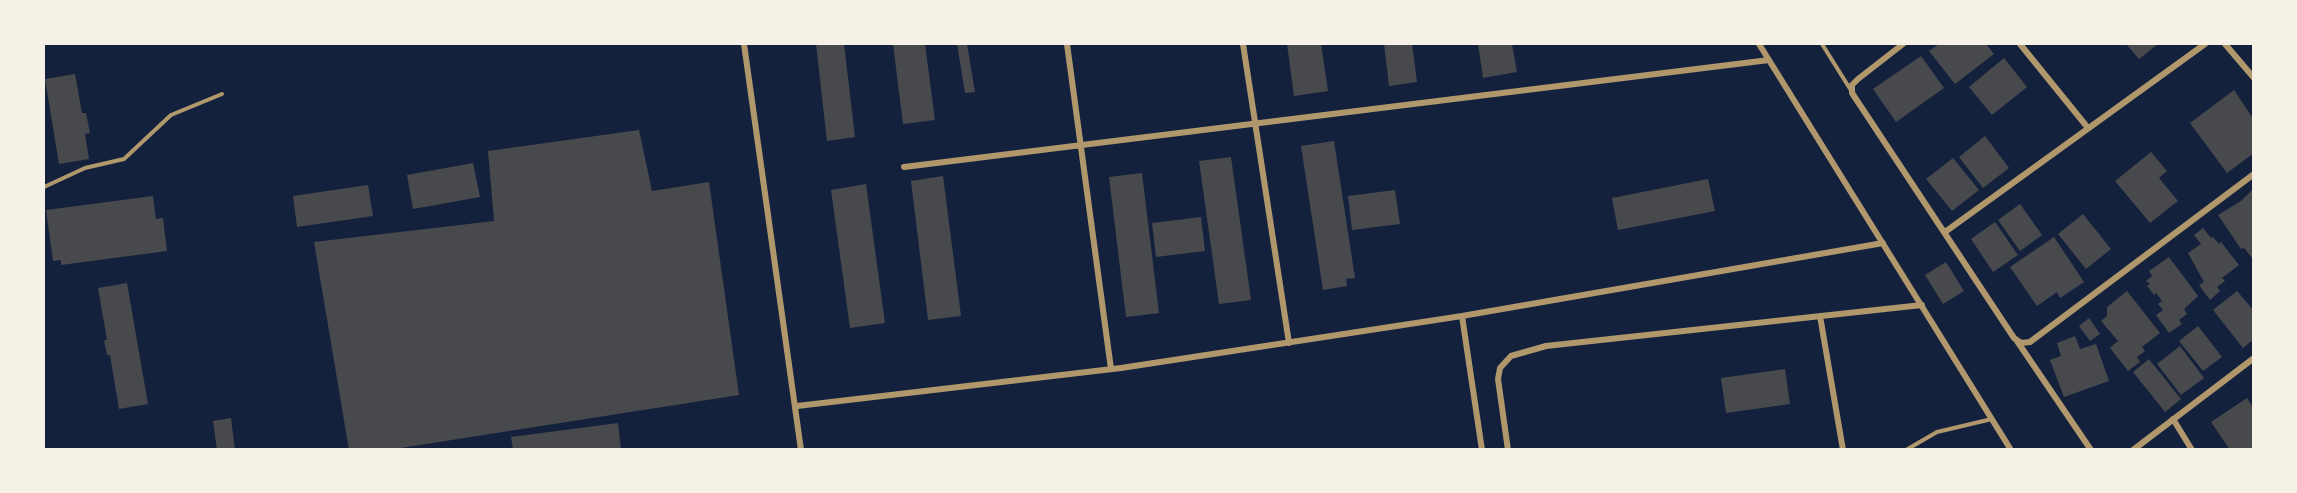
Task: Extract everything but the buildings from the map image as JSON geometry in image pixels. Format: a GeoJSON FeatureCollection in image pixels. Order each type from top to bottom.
{"type":"FeatureCollection","features":[{"type":"Feature","properties":{"kind":"street"},"geometry":{"type":"LineString","coordinates":[[744,44],[797,406],[801,450]]}},
{"type":"Feature","properties":{"kind":"street"},"geometry":{"type":"LineString","coordinates":[[1066,44],[1111,369]]}},
{"type":"Feature","properties":{"kind":"street"},"geometry":{"type":"LineString","coordinates":[[1243,44],[1289,343]]}},
{"type":"Feature","properties":{"kind":"street"},"geometry":{"type":"LineString","coordinates":[[1759,44],[2011,450]]}},
{"type":"Feature","properties":{"kind":"street"},"geometry":{"type":"LineString","coordinates":[[1903,44],[1858,79],[1852,85],[1852,93],[2091,450]]}},
{"type":"Feature","properties":{"kind":"street"},"geometry":{"type":"LineString","coordinates":[[2020,44],[2088,128]]}},
{"type":"Feature","properties":{"kind":"street"},"geometry":{"type":"LineString","coordinates":[[1945,232],[2205,44]]}},
{"type":"Feature","properties":{"kind":"street"},"geometry":{"type":"LineString","coordinates":[[2226,44],[2253,78]]}},
{"type":"Feature","properties":{"kind":"street"},"geometry":{"type":"LineString","coordinates":[[904,167],[1769,60]]}},
{"type":"Feature","properties":{"kind":"street"},"geometry":{"type":"LineString","coordinates":[[2014,338],[2022,343],[2030,342],[2253,174]]}},
{"type":"Feature","properties":{"kind":"street"},"geometry":{"type":"LineString","coordinates":[[797,406],[1111,369],[1289,343],[1462,316],[1883,243]]}},
{"type":"Feature","properties":{"kind":"street"},"geometry":{"type":"LineString","coordinates":[[1508,450],[1498,379],[1500,368],[1511,356],[1546,346],[1922,305]]}},
{"type":"Feature","properties":{"kind":"street"},"geometry":{"type":"LineString","coordinates":[[1462,316],[1482,450]]}},
{"type":"Feature","properties":{"kind":"street"},"geometry":{"type":"LineString","coordinates":[[1820,316],[1843,450]]}},
{"type":"Feature","properties":{"kind":"street"},"geometry":{"type":"LineString","coordinates":[[2133,450],[2253,358]]}},
{"type":"Feature","properties":{"kind":"street"},"geometry":{"type":"LineString","coordinates":[[2173,419],[2192,450]]}},
{"type":"Feature","properties":{"kind":"lane"},"geometry":{"type":"LineString","coordinates":[[1822,44],[1852,93]]}},
{"type":"Feature","properties":{"kind":"lane"},"geometry":{"type":"LineString","coordinates":[[44,187],[85,168],[124,159],[171,115],[222,94]]}},
{"type":"Feature","properties":{"kind":"lane"},"geometry":{"type":"LineString","coordinates":[[1906,450],[1937,432],[1992,419]]}}]}
